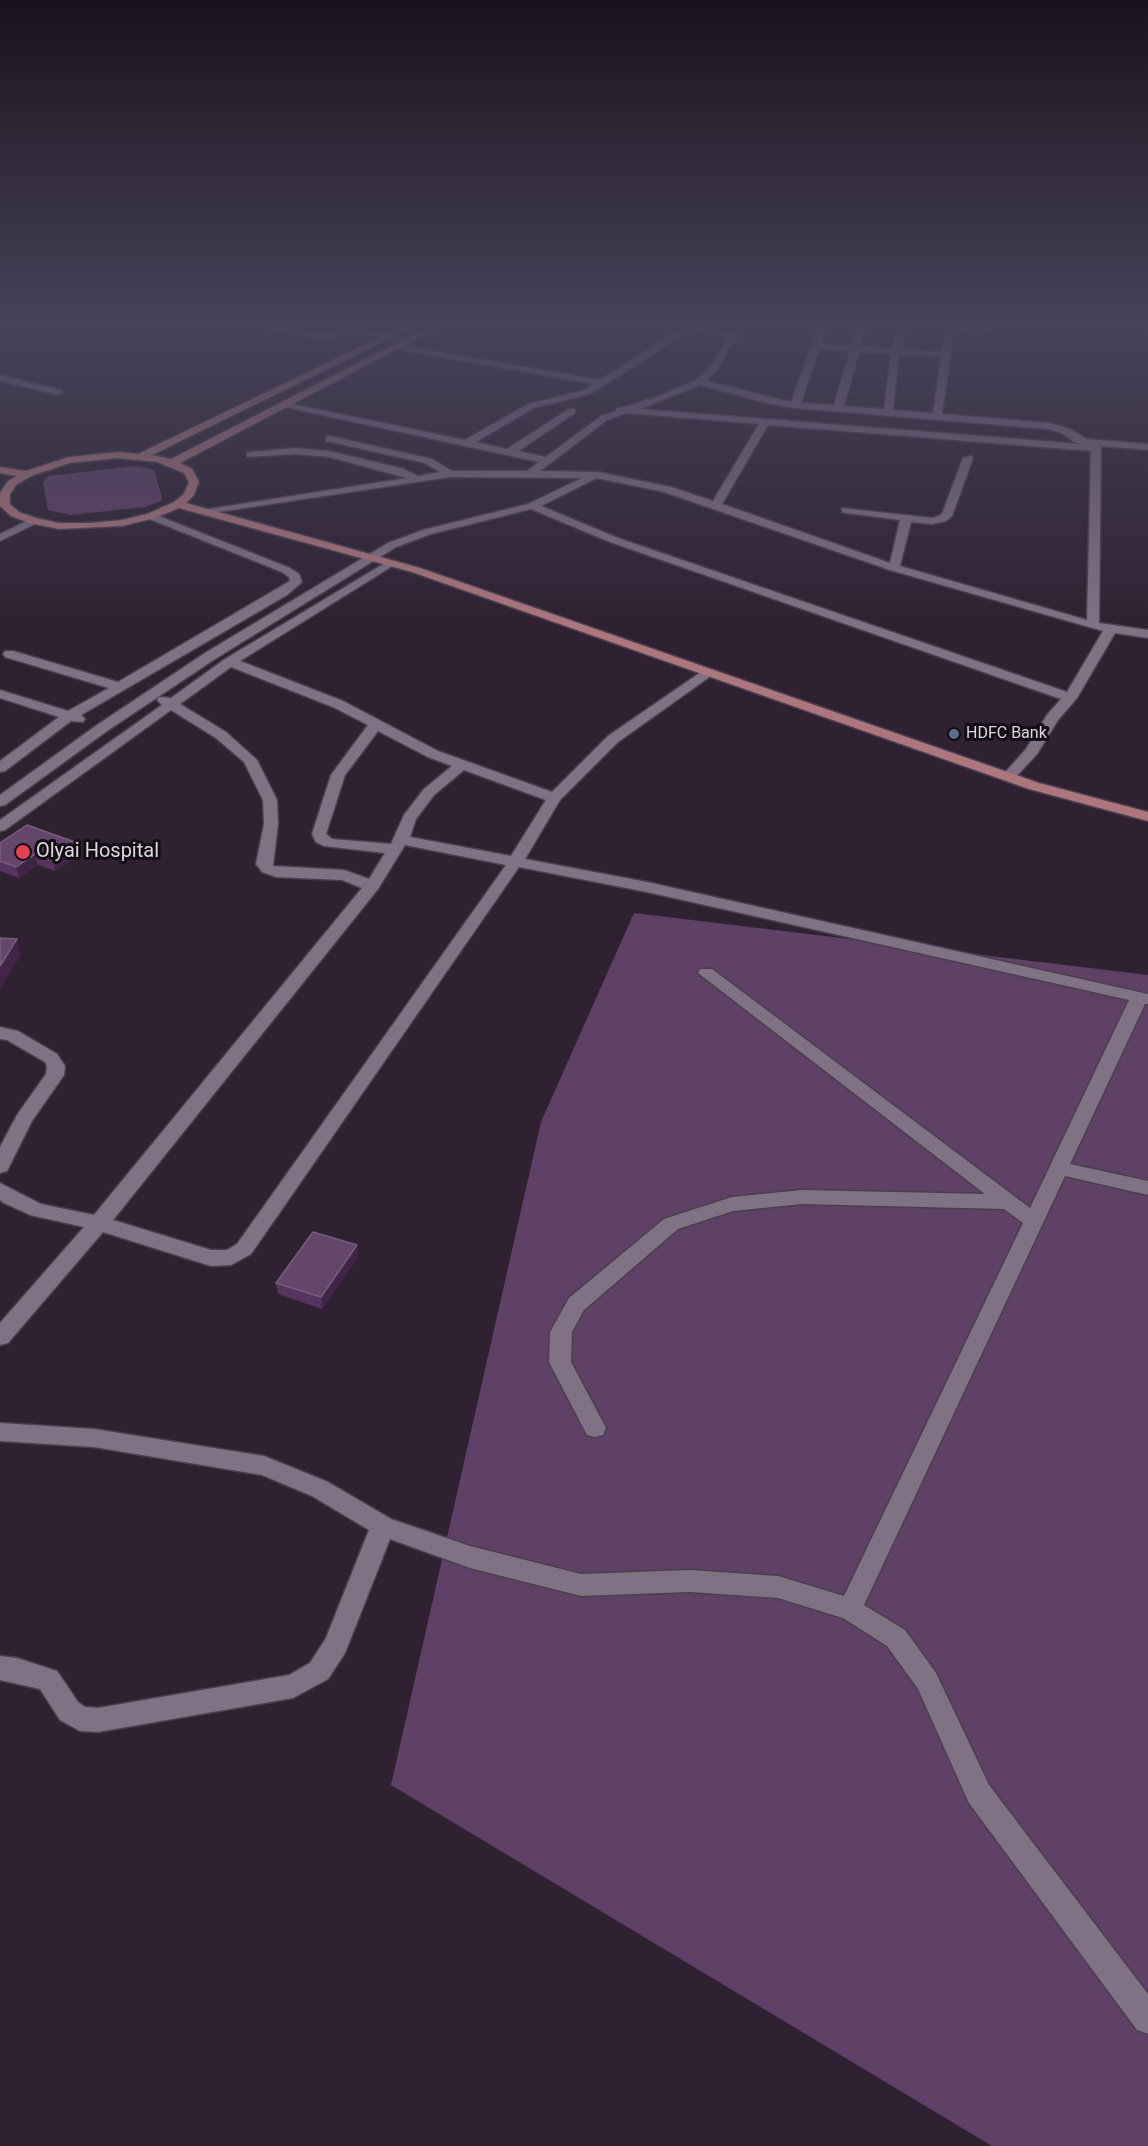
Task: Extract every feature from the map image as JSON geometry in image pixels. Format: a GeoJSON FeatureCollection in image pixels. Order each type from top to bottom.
{"type":"FeatureCollection","features":[{"type":"Feature","properties":{"kind":"main road"},"geometry":{"type":"LineString","coordinates":[[142,456],[208,424]]}},
{"type":"Feature","properties":{"kind":"main road"},"geometry":{"type":"LineString","coordinates":[[172,463],[246,424]]}},
{"type":"Feature","properties":{"kind":"main road"},"geometry":{"type":"LineString","coordinates":[[93,456],[142,456],[172,463],[188,471],[194,482],[189,495],[178,504],[151,516],[122,523],[90,526],[59,526],[33,521],[15,514],[5,505],[4,494],[12,483],[46,466],[93,456]]}},
{"type":"Feature","properties":{"kind":"main road"},"geometry":{"type":"LineString","coordinates":[[0,470],[27,474]]}},
{"type":"Feature","properties":{"kind":"main road"},"geometry":{"type":"LineString","coordinates":[[0,481],[12,483]]}},
{"type":"Feature","properties":{"kind":"main road"},"geometry":{"type":"LineString","coordinates":[[178,504],[390,563],[1008,777],[1148,817]]}},
{"type":"Feature","properties":{"kind":"street"},"geometry":{"type":"LineString","coordinates":[[379,424],[546,460]]}},
{"type":"Feature","properties":{"kind":"street"},"geometry":{"type":"LineString","coordinates":[[467,443],[500,424]]}},
{"type":"Feature","properties":{"kind":"street"},"geometry":{"type":"LineString","coordinates":[[509,452],[552,424]]}},
{"type":"Feature","properties":{"kind":"street"},"geometry":{"type":"LineString","coordinates":[[531,473],[596,424]]}},
{"type":"Feature","properties":{"kind":"street"},"geometry":{"type":"LineString","coordinates":[[716,505],[764,424]]}},
{"type":"Feature","properties":{"kind":"street"},"geometry":{"type":"LineString","coordinates":[[795,424],[1096,446],[1148,447]]}},
{"type":"Feature","properties":{"kind":"street"},"geometry":{"type":"LineString","coordinates":[[1028,424],[1049,426],[1066,431],[1078,440],[1096,446]]}},
{"type":"Feature","properties":{"kind":"street"},"geometry":{"type":"LineString","coordinates":[[330,439],[428,461],[450,474]]}},
{"type":"Feature","properties":{"kind":"street"},"geometry":{"type":"LineString","coordinates":[[1094,626],[1096,446]]}},
{"type":"Feature","properties":{"kind":"street"},"geometry":{"type":"LineString","coordinates":[[251,455],[294,451],[329,454],[400,471],[415,478]]}},
{"type":"Feature","properties":{"kind":"street"},"geometry":{"type":"LineString","coordinates":[[846,510],[932,521],[946,516],[968,458]]}},
{"type":"Feature","properties":{"kind":"street"},"geometry":{"type":"LineString","coordinates":[[209,512],[450,474],[598,475],[667,489],[894,568],[1094,626],[1148,634]]}},
{"type":"Feature","properties":{"kind":"street"},"geometry":{"type":"LineString","coordinates":[[0,802],[102,728],[210,656],[392,545],[427,532],[532,506],[598,475]]}},
{"type":"Feature","properties":{"kind":"street"},"geometry":{"type":"LineString","coordinates":[[532,506],[615,540],[1070,698]]}},
{"type":"Feature","properties":{"kind":"street"},"geometry":{"type":"LineString","coordinates":[[0,768],[70,716],[297,582],[295,576],[286,570],[151,516]]}},
{"type":"Feature","properties":{"kind":"street"},"geometry":{"type":"LineString","coordinates":[[894,568],[906,518]]}},
{"type":"Feature","properties":{"kind":"street"},"geometry":{"type":"LineString","coordinates":[[0,538],[33,521]]}},
{"type":"Feature","properties":{"kind":"street"},"geometry":{"type":"LineString","coordinates":[[0,826],[230,662],[390,563]]}},
{"type":"Feature","properties":{"kind":"street"},"geometry":{"type":"LineString","coordinates":[[1008,777],[1032,751],[1052,718],[1070,698],[1110,630]]}},
{"type":"Feature","properties":{"kind":"street"},"geometry":{"type":"LineString","coordinates":[[9,654],[120,687]]}},
{"type":"Feature","properties":{"kind":"street"},"geometry":{"type":"LineString","coordinates":[[230,662],[338,704],[416,746],[461,765],[554,798]]}},
{"type":"Feature","properties":{"kind":"street"},"geometry":{"type":"LineString","coordinates":[[0,1190],[10,1198],[37,1210],[99,1223],[211,1258],[231,1257],[244,1249],[516,861],[554,798],[612,739],[709,673]]}},
{"type":"Feature","properties":{"kind":"street"},"geometry":{"type":"LineString","coordinates":[[155,693],[170,705],[197,718],[250,760],[270,800],[271,824],[264,864],[267,869],[276,872],[344,875],[372,886]]}},
{"type":"Feature","properties":{"kind":"street"},"geometry":{"type":"LineString","coordinates":[[0,694],[102,728]]}},
{"type":"Feature","properties":{"kind":"street"},"geometry":{"type":"LineString","coordinates":[[376,724],[338,775],[319,834],[321,839],[328,843],[398,844],[516,861],[647,887],[1144,998],[1060,1168],[850,1609]]}},
{"type":"Feature","properties":{"kind":"street"},"geometry":{"type":"LineString","coordinates":[[0,1337],[99,1223],[372,886],[398,844],[409,818],[429,792],[461,765]]}},
{"type":"Feature","properties":{"kind":"street"},"geometry":{"type":"LineString","coordinates":[[706,973],[1035,1222]]}},
{"type":"Feature","properties":{"kind":"street"},"geometry":{"type":"LineString","coordinates":[[0,1033],[12,1035],[51,1058],[56,1066],[55,1075],[24,1119],[0,1166]]}},
{"type":"Feature","properties":{"kind":"street"},"geometry":{"type":"LineString","coordinates":[[1060,1168],[1148,1188]]}},
{"type":"Feature","properties":{"kind":"street"},"geometry":{"type":"LineString","coordinates":[[595,1428],[560,1362],[561,1332],[576,1304],[671,1224],[732,1204],[802,1197],[1008,1202]]}},
{"type":"Feature","properties":{"kind":"street"},"geometry":{"type":"LineString","coordinates":[[0,1432],[94,1438],[264,1466],[320,1489],[383,1526],[470,1557],[581,1586],[690,1581],[778,1587],[850,1609],[896,1638],[927,1681],[979,1794],[1148,2019]]}},
{"type":"Feature","properties":{"kind":"street"},"geometry":{"type":"LineString","coordinates":[[0,1668],[17,1670],[48,1679],[69,1711],[80,1719],[98,1720],[293,1686],[319,1671],[336,1645],[383,1526]]}},
{"type":"Feature","properties":{"kind":"shaded area"},"geometry":{"type":"Polygon","coordinates":[[[136,466],[154,470],[161,501],[145,507],[71,515],[48,510],[43,482],[48,476],[136,466]]]}},
{"type":"Feature","properties":{"kind":"shaded area"},"geometry":{"type":"Polygon","coordinates":[[[634,913],[1148,975],[1148,2146],[992,2146],[391,1785],[541,1122],[634,913]]]}},
{"type":"Feature","properties":{"kind":"building"},"geometry":{"type":"Polygon","coordinates":[[[27,825],[78,843],[53,860],[35,854],[16,867],[0,861],[0,843],[27,825]]]}},
{"type":"Feature","properties":{"kind":"building"},"geometry":{"type":"Polygon","coordinates":[[[0,938],[17,939],[0,966],[0,938]]]}},
{"type":"Feature","properties":{"kind":"building"},"geometry":{"type":"Polygon","coordinates":[[[313,1232],[357,1245],[321,1297],[276,1283],[313,1232]]]}},
{"type":"Feature","properties":{"kind":"place","name":"HDFC Bank"},"geometry":{"type":"Point","coordinates":[954,734]}},
{"type":"Feature","properties":{"kind":"place","name":"Olyai Hospital"},"geometry":{"type":"Point","coordinates":[23,852]}}]}
